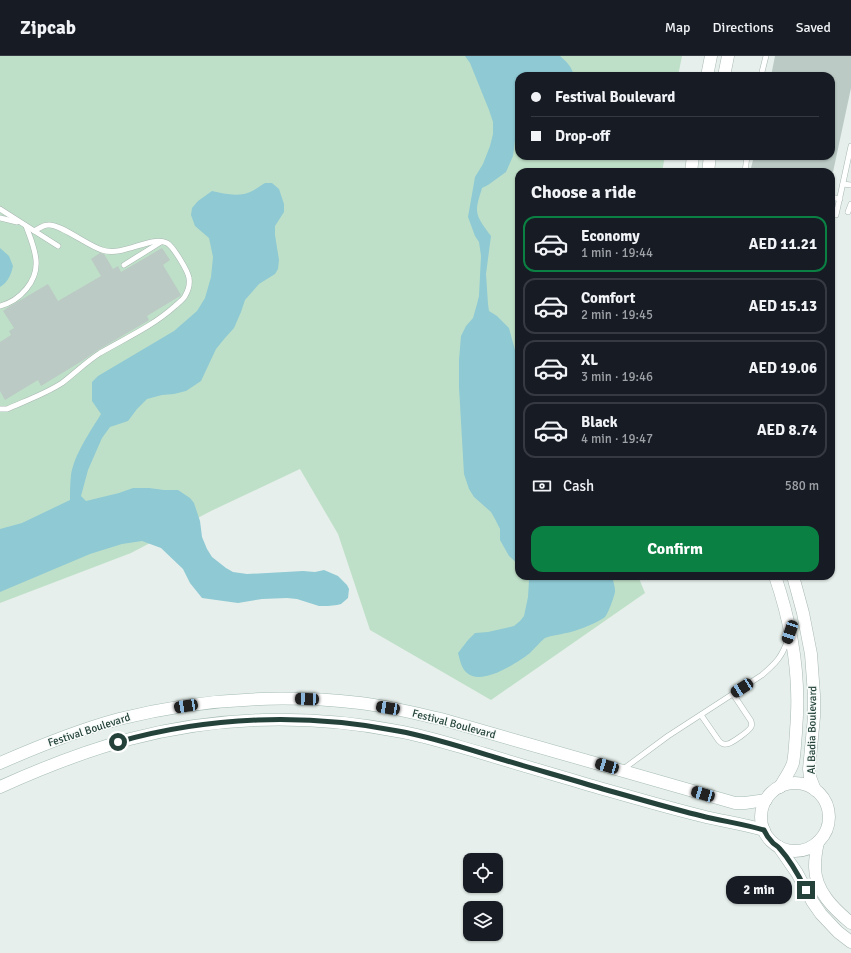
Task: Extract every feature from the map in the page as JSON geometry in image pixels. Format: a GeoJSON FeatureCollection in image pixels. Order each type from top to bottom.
{"type":"FeatureCollection","features":[{"type":"Feature","properties":{"kind":"main road"},"geometry":{"type":"LineString","coordinates":[[707,72],[711,56]]}},
{"type":"Feature","properties":{"kind":"main road"},"geometry":{"type":"LineString","coordinates":[[725,72],[728,56]]}},
{"type":"Feature","properties":{"kind":"main road","name":"Al Badia Boulevard"},"geometry":{"type":"LineString","coordinates":[[776,580],[782,596],[790,632],[796,675],[798,715],[793,762],[780,787]]}},
{"type":"Feature","properties":{"kind":"main road","name":"Al Badia Boulevard"},"geometry":{"type":"LineString","coordinates":[[794,580],[803,613],[811,654],[814,717],[809,768],[810,778],[815,790]]}},
{"type":"Feature","properties":{"kind":"main road","name":"Festival Boulevard"},"geometry":{"type":"LineString","coordinates":[[0,763],[80,731],[132,716],[199,704],[280,698],[354,703],[401,710],[441,719],[735,803],[745,804],[766,800]]}},
{"type":"Feature","properties":{"kind":"main road","name":"Festival Boulevard"},"geometry":{"type":"LineString","coordinates":[[0,787],[33,772],[94,749],[131,738],[168,730],[206,724],[245,721],[283,719],[322,721],[398,731],[436,740],[699,816],[764,830]]}},
{"type":"Feature","properties":{"kind":"main road"},"geometry":{"type":"LineString","coordinates":[[779,848],[795,851],[803,850],[811,847],[824,835],[828,826],[829,816],[825,802],[815,790],[802,784],[780,787],[766,800],[761,815],[762,823],[767,837],[779,848],[797,873],[821,914],[838,932],[851,942]]}},
{"type":"Feature","properties":{"kind":"main road"},"geometry":{"type":"LineString","coordinates":[[818,842],[815,866],[819,887],[837,910],[851,923]]}},
{"type":"Feature","properties":{"kind":"lane"},"geometry":{"type":"LineString","coordinates":[[762,72],[766,56]]}},
{"type":"Feature","properties":{"kind":"lane"},"geometry":{"type":"LineString","coordinates":[[836,215],[851,146]]}},
{"type":"Feature","properties":{"kind":"lane"},"geometry":{"type":"LineString","coordinates":[[843,184],[851,185]]}},
{"type":"Feature","properties":{"kind":"lane"},"geometry":{"type":"LineString","coordinates":[[835,198],[840,199]]}},
{"type":"Feature","properties":{"kind":"lane"},"geometry":{"type":"LineString","coordinates":[[848,212],[851,204]]}},
{"type":"Feature","properties":{"kind":"lane"},"geometry":{"type":"LineString","coordinates":[[0,209],[58,246]]}},
{"type":"Feature","properties":{"kind":"lane"},"geometry":{"type":"LineString","coordinates":[[0,218],[20,222]]}},
{"type":"Feature","properties":{"kind":"lane"},"geometry":{"type":"LineString","coordinates":[[0,409],[7,409],[55,387],[99,354],[161,318],[182,300],[188,290],[188,273],[174,249],[162,241],[109,252],[95,248],[56,225],[46,225],[34,231]]}},
{"type":"Feature","properties":{"kind":"lane"},"geometry":{"type":"LineString","coordinates":[[0,306],[11,302],[25,291],[34,276],[36,268],[35,252],[26,226]]}},
{"type":"Feature","properties":{"kind":"lane"},"geometry":{"type":"LineString","coordinates":[[124,265],[162,241]]}},
{"type":"Feature","properties":{"kind":"lane"},"geometry":{"type":"LineString","coordinates":[[622,770],[668,736],[762,675],[774,665],[782,654],[790,632]]}},
{"type":"Feature","properties":{"kind":"lane"},"geometry":{"type":"LineString","coordinates":[[701,715],[718,741],[723,744],[731,743],[750,729],[752,723],[732,694]]}},
{"type":"Feature","properties":{"kind":"green space"},"geometry":{"type":"Polygon","coordinates":[[[0,56],[682,56],[679,72],[515,72],[515,160],[664,160],[663,168],[515,168],[515,580],[640,580],[645,593],[491,700],[370,630],[338,534],[300,469],[211,511],[131,553],[0,603],[0,56]]]}},
{"type":"Feature","properties":{"kind":"water"},"geometry":{"type":"Polygon","coordinates":[[[465,56],[560,56],[569,65],[573,72],[515,72],[515,140],[513,156],[506,172],[482,188],[477,207],[477,213],[480,220],[491,236],[486,274],[489,311],[497,316],[509,328],[515,350],[515,561],[509,556],[500,540],[500,529],[491,512],[474,497],[469,489],[464,474],[459,360],[461,336],[466,326],[473,318],[479,296],[481,256],[479,242],[475,236],[468,217],[475,177],[483,164],[493,134],[493,122],[470,63],[465,56]]]}},
{"type":"Feature","properties":{"kind":"water"},"geometry":{"type":"Polygon","coordinates":[[[265,183],[272,183],[279,189],[284,204],[284,212],[275,226],[279,260],[278,269],[275,274],[259,284],[245,300],[234,328],[216,349],[201,381],[186,391],[147,399],[128,421],[110,427],[102,438],[88,470],[81,496],[86,501],[133,488],[178,490],[190,498],[194,503],[200,521],[202,537],[207,549],[212,557],[226,568],[233,572],[247,574],[303,571],[315,572],[324,570],[338,576],[347,585],[349,589],[348,598],[341,604],[319,606],[297,599],[287,598],[262,599],[238,603],[202,598],[190,583],[183,569],[161,548],[142,541],[122,544],[90,554],[0,592],[0,529],[22,523],[70,500],[71,475],[75,460],[101,414],[92,401],[92,382],[98,376],[174,331],[197,311],[205,298],[211,277],[213,257],[209,238],[195,226],[191,215],[192,208],[198,201],[212,191],[238,195],[254,190],[265,183]]]}},
{"type":"Feature","properties":{"kind":"water"},"geometry":{"type":"Polygon","coordinates":[[[0,248],[9,256],[13,266],[9,278],[0,287],[0,248]]]}},
{"type":"Feature","properties":{"kind":"water"},"geometry":{"type":"Polygon","coordinates":[[[529,580],[613,580],[615,587],[615,593],[605,617],[575,631],[545,638],[530,653],[499,672],[481,677],[473,676],[467,673],[462,666],[458,653],[468,640],[475,633],[488,632],[514,626],[524,616],[528,597],[529,580]]]}},
{"type":"Feature","properties":{"kind":"building"},"geometry":{"type":"Polygon","coordinates":[[[775,56],[851,56],[851,88],[834,168],[751,168],[753,160],[835,160],[835,72],[772,72],[775,56]]]}},
{"type":"Feature","properties":{"kind":"building"},"geometry":{"type":"Polygon","coordinates":[[[162,248],[170,260],[163,265],[181,295],[180,296],[147,316],[149,320],[146,322],[41,386],[38,380],[5,400],[0,391],[0,342],[11,335],[9,331],[14,328],[3,311],[48,284],[58,301],[101,276],[91,259],[100,253],[104,254],[113,269],[118,266],[121,272],[162,248]]]}},
{"type":"Feature","properties":{"kind":"route"},"geometry":{"type":"LineString","coordinates":[[118,742],[168,730],[206,724],[283,719],[322,721],[398,731],[436,740],[699,816],[742,824],[764,830],[767,837],[779,848],[790,862],[806,890]]}}]}
